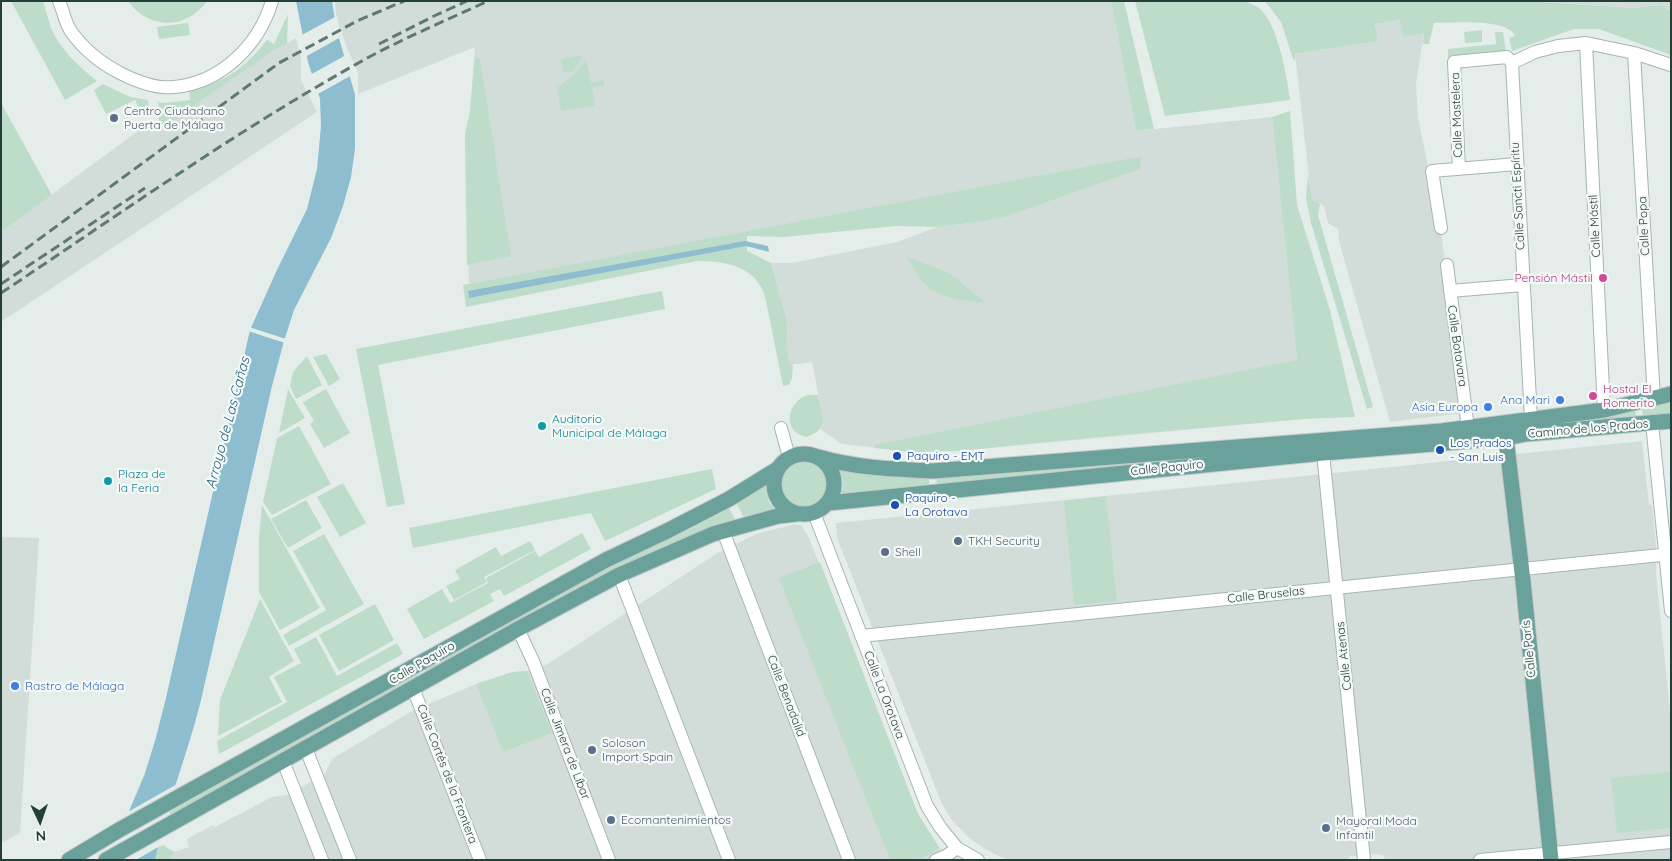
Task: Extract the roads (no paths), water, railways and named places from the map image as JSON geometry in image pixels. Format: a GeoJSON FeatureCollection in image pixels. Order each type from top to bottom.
{"type":"FeatureCollection","features":[{"type":"Feature","properties":{"kind":"main road","name":"Camino de los Prados"},"geometry":{"type":"LineString","coordinates":[[1486,425],[1604,410],[1671,394]]}},
{"type":"Feature","properties":{"kind":"main road"},"geometry":{"type":"LineString","coordinates":[[1486,425],[1506,438],[1529,419]]}},
{"type":"Feature","properties":{"kind":"main road","name":"Camino de los Prados"},"geometry":{"type":"LineString","coordinates":[[1506,438],[1526,434],[1671,421]]}},
{"type":"Feature","properties":{"kind":"main road","name":"Calle Paquiro"},"geometry":{"type":"LineString","coordinates":[[818,457],[838,463],[870,467],[933,471],[1486,425]]}},
{"type":"Feature","properties":{"kind":"main road","name":"Calle Paquiro"},"geometry":{"type":"LineString","coordinates":[[828,503],[1323,453],[1506,438]]}},
{"type":"Feature","properties":{"kind":"main road","name":"Calle París"},"geometry":{"type":"LineString","coordinates":[[1506,438],[1522,569],[1550,856]]}},
{"type":"Feature","properties":{"kind":"main road"},"geometry":{"type":"LineString","coordinates":[[807,453],[818,457],[826,462],[832,471],[835,482],[834,493],[828,503],[822,509],[805,515],[796,514],[784,508],[776,496],[773,483],[779,465],[796,454],[807,453]]}},
{"type":"Feature","properties":{"kind":"main road","name":"Calle Paquiro"},"geometry":{"type":"LineString","coordinates":[[69,860],[119,830],[606,560],[729,499],[776,470]]}},
{"type":"Feature","properties":{"kind":"main road","name":"Calle Paquiro"},"geometry":{"type":"LineString","coordinates":[[108,859],[619,575],[704,537],[778,516],[796,514]]}},
{"type":"Feature","properties":{"kind":"street"},"geometry":{"type":"LineString","coordinates":[[59,1],[70,29],[89,53],[109,68],[139,82],[155,86],[173,87],[198,82],[220,73],[245,51],[269,12],[272,1]]}},
{"type":"Feature","properties":{"kind":"street"},"geometry":{"type":"LineString","coordinates":[[1512,63],[1536,52],[1558,46],[1586,43],[1634,53],[1671,65]]}},
{"type":"Feature","properties":{"kind":"street","name":"Calle Mástil"},"geometry":{"type":"LineString","coordinates":[[1586,43],[1604,410]]}},
{"type":"Feature","properties":{"kind":"street","name":"Calle Popa"},"geometry":{"type":"LineString","coordinates":[[1634,53],[1654,399]]}},
{"type":"Feature","properties":{"kind":"street","name":"Calle Mastelera"},"geometry":{"type":"LineString","coordinates":[[1459,169],[1454,62],[1507,57],[1512,63]]}},
{"type":"Feature","properties":{"kind":"street","name":"Calle Sancti Espíritu"},"geometry":{"type":"LineString","coordinates":[[1512,63],[1529,419]]}},
{"type":"Feature","properties":{"kind":"street"},"geometry":{"type":"LineString","coordinates":[[1441,228],[1432,171],[1517,164]]}},
{"type":"Feature","properties":{"kind":"street","name":"Calle Botavara"},"geometry":{"type":"LineString","coordinates":[[1447,264],[1468,428]]}},
{"type":"Feature","properties":{"kind":"street"},"geometry":{"type":"LineString","coordinates":[[1450,291],[1523,285]]}},
{"type":"Feature","properties":{"kind":"street"},"geometry":{"type":"LineString","coordinates":[[1652,423],[1668,554],[1671,611]]}},
{"type":"Feature","properties":{"kind":"street"},"geometry":{"type":"LineString","coordinates":[[781,428],[790,457]]}},
{"type":"Feature","properties":{"kind":"street","name":"Calle Atenas"},"geometry":{"type":"LineString","coordinates":[[1323,453],[1364,860]]}},
{"type":"Feature","properties":{"kind":"street","name":"Calle La Orotava"},"geometry":{"type":"LineString","coordinates":[[814,513],[927,806],[940,828],[957,848],[978,860]]}},
{"type":"Feature","properties":{"kind":"street","name":"Calle Benadalid"},"geometry":{"type":"LineString","coordinates":[[723,532],[849,860]]}},
{"type":"Feature","properties":{"kind":"street","name":"Calle Bruselas"},"geometry":{"type":"LineString","coordinates":[[861,636],[1668,554]]}},
{"type":"Feature","properties":{"kind":"street"},"geometry":{"type":"LineString","coordinates":[[619,575],[729,860]]}},
{"type":"Feature","properties":{"kind":"street","name":"Calle Jimera de Líbar"},"geometry":{"type":"LineString","coordinates":[[518,630],[533,661],[609,860]]}},
{"type":"Feature","properties":{"kind":"street","name":"Calle Cortés de la Frontera"},"geometry":{"type":"LineString","coordinates":[[413,688],[480,860]]}},
{"type":"Feature","properties":{"kind":"street"},"geometry":{"type":"LineString","coordinates":[[306,749],[350,860]]}},
{"type":"Feature","properties":{"kind":"street"},"geometry":{"type":"LineString","coordinates":[[283,762],[322,860]]}},
{"type":"Feature","properties":{"kind":"street"},"geometry":{"type":"LineString","coordinates":[[1636,845],[1648,836],[1671,834]]}},
{"type":"Feature","properties":{"kind":"street"},"geometry":{"type":"LineString","coordinates":[[1480,860],[1550,856],[1671,842]]}},
{"type":"Feature","properties":{"kind":"street"},"geometry":{"type":"LineString","coordinates":[[936,860],[957,848]]}},
{"type":"Feature","properties":{"kind":"water"},"geometry":{"type":"Polygon","coordinates":[[[296,1],[332,1],[336,27],[355,95],[355,149],[351,177],[331,238],[294,310],[284,341],[272,386],[201,700],[165,819],[155,860],[116,860],[129,811],[144,776],[165,702],[250,330],[307,209],[317,169],[321,126],[320,99],[308,62],[296,1]]]}},
{"type":"Feature","properties":{"kind":"water"},"geometry":{"type":"Polygon","coordinates":[[[745,241],[768,246],[769,252],[746,246],[469,298],[468,291],[745,241]]]}},
{"type":"Feature","properties":{"kind":"railway"},"geometry":{"type":"LineString","coordinates":[[1,267],[279,63],[357,21],[404,1]]}},
{"type":"Feature","properties":{"kind":"railway"},"geometry":{"type":"LineString","coordinates":[[379,44],[467,1]]}},
{"type":"Feature","properties":{"kind":"railway"},"geometry":{"type":"LineString","coordinates":[[1,293],[184,170],[276,111],[371,56],[488,1]]}},
{"type":"Feature","properties":{"kind":"railway"},"geometry":{"type":"LineString","coordinates":[[1,284],[145,188]]}},
{"type":"Feature","properties":{"kind":"place","name":"Centro Ciudadano Puerta de Málaga"},"geometry":{"type":"Point","coordinates":[114,118]}},
{"type":"Feature","properties":{"kind":"place","name":"Pensión Mástil"},"geometry":{"type":"Point","coordinates":[1603,278]}},
{"type":"Feature","properties":{"kind":"place","name":"Hostal El Romerito"},"geometry":{"type":"Point","coordinates":[1593,396]}},
{"type":"Feature","properties":{"kind":"place","name":"Ana Mari"},"geometry":{"type":"Point","coordinates":[1560,400]}},
{"type":"Feature","properties":{"kind":"place","name":"Asia Europa"},"geometry":{"type":"Point","coordinates":[1488,407]}},
{"type":"Feature","properties":{"kind":"place","name":"Auditorio Municipal de Málaga"},"geometry":{"type":"Point","coordinates":[542,426]}},
{"type":"Feature","properties":{"kind":"place","name":"Los Prados - San Luis"},"geometry":{"type":"Point","coordinates":[1440,450]}},
{"type":"Feature","properties":{"kind":"place","name":"Paquiro - EMT"},"geometry":{"type":"Point","coordinates":[897,456]}},
{"type":"Feature","properties":{"kind":"place","name":"Plaza de la Feria"},"geometry":{"type":"Point","coordinates":[108,481]}},
{"type":"Feature","properties":{"kind":"place","name":"Paquiro - La Orotava"},"geometry":{"type":"Point","coordinates":[895,505]}},
{"type":"Feature","properties":{"kind":"place","name":"TKH Security"},"geometry":{"type":"Point","coordinates":[958,541]}},
{"type":"Feature","properties":{"kind":"place","name":"Shell"},"geometry":{"type":"Point","coordinates":[885,552]}},
{"type":"Feature","properties":{"kind":"place","name":"Rastro de Málaga"},"geometry":{"type":"Point","coordinates":[15,686]}},
{"type":"Feature","properties":{"kind":"place","name":"Soloson Import Spain"},"geometry":{"type":"Point","coordinates":[592,750]}},
{"type":"Feature","properties":{"kind":"place","name":"Ecomantenimientos"},"geometry":{"type":"Point","coordinates":[611,820]}},
{"type":"Feature","properties":{"kind":"place","name":"Mayoral Moda Infantil"},"geometry":{"type":"Point","coordinates":[1326,828]}},
{"type":"Feature","properties":{"kind":"water label","name":"Arroyo de Las Cañas"},"geometry":{"type":"Point","coordinates":[228,423]}}]}
